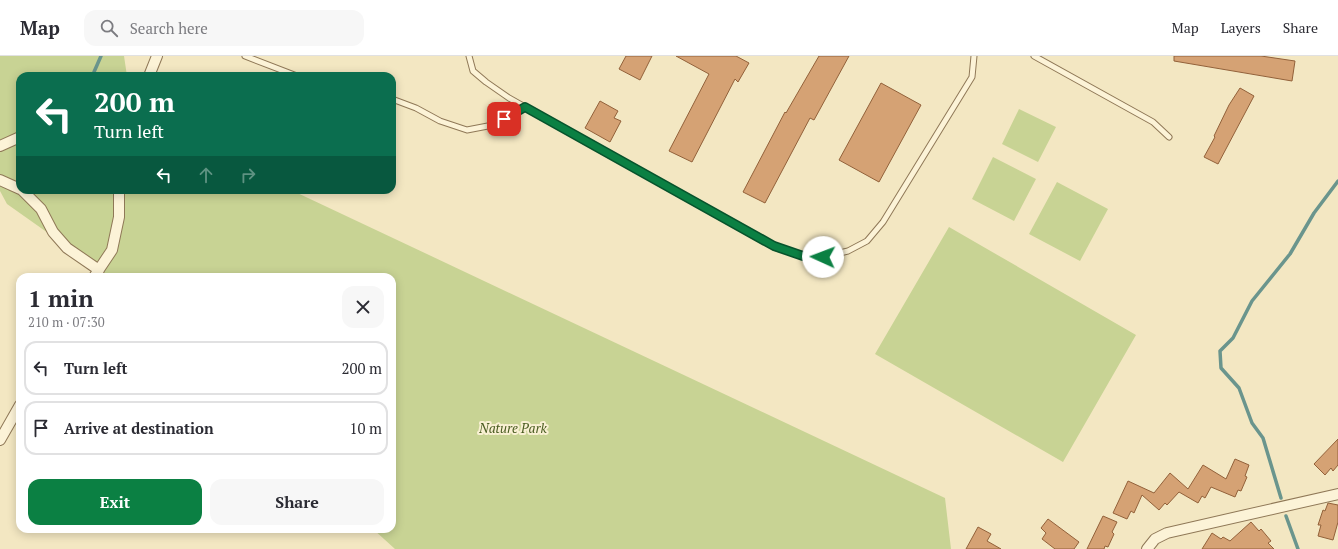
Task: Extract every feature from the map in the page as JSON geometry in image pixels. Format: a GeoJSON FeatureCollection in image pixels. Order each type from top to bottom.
{"type":"FeatureCollection","features":[{"type":"Feature","properties":{"kind":"street"},"geometry":{"type":"LineString","coordinates":[[151,72],[157,56]]}},
{"type":"Feature","properties":{"kind":"street"},"geometry":{"type":"LineString","coordinates":[[0,146],[16,139]]}},
{"type":"Feature","properties":{"kind":"street"},"geometry":{"type":"LineString","coordinates":[[0,180],[16,187]]}},
{"type":"Feature","properties":{"kind":"street"},"geometry":{"type":"LineString","coordinates":[[26,194],[41,209],[53,232],[67,248],[96,273],[112,250],[119,217],[119,194]]}},
{"type":"Feature","properties":{"kind":"street"},"geometry":{"type":"LineString","coordinates":[[0,440],[16,412]]}},
{"type":"Feature","properties":{"kind":"street"},"geometry":{"type":"LineString","coordinates":[[1147,549],[1155,540],[1167,533],[1338,494]]}},
{"type":"Feature","properties":{"kind":"lane"},"geometry":{"type":"LineString","coordinates":[[245,56],[287,72]]}},
{"type":"Feature","properties":{"kind":"lane"},"geometry":{"type":"LineString","coordinates":[[469,56],[473,71],[508,98],[774,246],[803,256],[823,257],[848,251],[867,242],[883,222],[972,77],[974,56]]}},
{"type":"Feature","properties":{"kind":"lane"},"geometry":{"type":"LineString","coordinates":[[1034,56],[1148,120],[1169,138]]}},
{"type":"Feature","properties":{"kind":"lane"},"geometry":{"type":"LineString","coordinates":[[396,100],[416,108],[440,121],[467,130],[493,125],[525,107]]}},
{"type":"Feature","properties":{"kind":"green space","name":"Nature Park"},"geometry":{"type":"Polygon","coordinates":[[[0,56],[124,56],[126,72],[16,72],[16,194],[299,194],[945,498],[951,549],[395,549],[377,533],[396,533],[396,273],[103,273],[7,204],[0,191],[0,56]]]}},
{"type":"Feature","properties":{"kind":"green space"},"geometry":{"type":"Polygon","coordinates":[[[1019,109],[1056,127],[1038,162],[1002,144],[1019,109]]]}},
{"type":"Feature","properties":{"kind":"green space"},"geometry":{"type":"Polygon","coordinates":[[[993,157],[1036,179],[1014,221],[972,199],[993,157]]]}},
{"type":"Feature","properties":{"kind":"green space"},"geometry":{"type":"Polygon","coordinates":[[[1057,182],[1108,209],[1080,261],[1029,234],[1057,182]]]}},
{"type":"Feature","properties":{"kind":"green space"},"geometry":{"type":"Polygon","coordinates":[[[949,227],[1136,335],[1063,462],[875,354],[949,227]]]}},
{"type":"Feature","properties":{"kind":"building"},"geometry":{"type":"Polygon","coordinates":[[[626,56],[652,56],[640,80],[619,69],[626,56]]]}},
{"type":"Feature","properties":{"kind":"building"},"geometry":{"type":"Polygon","coordinates":[[[676,56],[736,56],[749,63],[738,82],[735,79],[692,162],[669,151],[709,74],[676,56]]]}},
{"type":"Feature","properties":{"kind":"building"},"geometry":{"type":"Polygon","coordinates":[[[819,56],[849,56],[814,120],[810,118],[765,203],[743,192],[785,112],[786,113],[819,56]]]}},
{"type":"Feature","properties":{"kind":"building"},"geometry":{"type":"Polygon","coordinates":[[[1174,56],[1261,56],[1295,61],[1292,81],[1174,61],[1174,56]]]}},
{"type":"Feature","properties":{"kind":"building"},"geometry":{"type":"Polygon","coordinates":[[[881,83],[921,105],[879,182],[839,160],[881,83]]]}},
{"type":"Feature","properties":{"kind":"building"},"geometry":{"type":"Polygon","coordinates":[[[1240,88],[1254,96],[1218,164],[1204,157],[1215,137],[1214,136],[1229,105],[1240,88]]]}},
{"type":"Feature","properties":{"kind":"building"},"geometry":{"type":"Polygon","coordinates":[[[600,101],[618,111],[614,118],[621,121],[610,142],[585,128],[600,101]]]}},
{"type":"Feature","properties":{"kind":"building"},"geometry":{"type":"Polygon","coordinates":[[[1338,439],[1338,465],[1333,471],[1331,468],[1325,475],[1314,464],[1338,439]]]}},
{"type":"Feature","properties":{"kind":"building"},"geometry":{"type":"Polygon","coordinates":[[[1235,459],[1249,465],[1245,476],[1247,477],[1241,491],[1238,490],[1235,497],[1211,487],[1205,498],[1202,496],[1198,503],[1179,492],[1167,505],[1165,503],[1159,510],[1142,495],[1134,513],[1131,511],[1127,519],[1113,513],[1128,481],[1154,493],[1170,473],[1188,489],[1203,465],[1226,479],[1235,459]]]}},
{"type":"Feature","properties":{"kind":"building"},"geometry":{"type":"Polygon","coordinates":[[[1328,503],[1338,505],[1338,522],[1333,540],[1318,536],[1321,525],[1318,525],[1323,510],[1325,511],[1328,503]]]}},
{"type":"Feature","properties":{"kind":"building"},"geometry":{"type":"Polygon","coordinates":[[[1103,516],[1117,522],[1112,532],[1114,534],[1108,547],[1105,546],[1104,549],[1087,549],[1103,516]]]}},
{"type":"Feature","properties":{"kind":"building"},"geometry":{"type":"Polygon","coordinates":[[[1048,519],[1079,542],[1074,549],[1055,549],[1042,539],[1046,533],[1041,528],[1048,519]]]}},
{"type":"Feature","properties":{"kind":"building"},"geometry":{"type":"Polygon","coordinates":[[[1251,522],[1259,531],[1261,529],[1271,541],[1268,543],[1274,549],[1202,549],[1212,533],[1221,539],[1223,537],[1230,541],[1251,522]]]}},
{"type":"Feature","properties":{"kind":"building"},"geometry":{"type":"Polygon","coordinates":[[[978,527],[991,534],[987,541],[1001,549],[966,549],[978,527]]]}},
{"type":"Feature","properties":{"kind":"waterway"},"geometry":{"type":"LineString","coordinates":[[94,72],[101,56]]}},
{"type":"Feature","properties":{"kind":"waterway"},"geometry":{"type":"LineString","coordinates":[[1281,498],[1263,438],[1252,423],[1239,388],[1221,368],[1220,351],[1233,338],[1252,301],[1290,254],[1314,213],[1338,181]]}},
{"type":"Feature","properties":{"kind":"waterway"},"geometry":{"type":"LineString","coordinates":[[1286,516],[1298,549]]}},
{"type":"Feature","properties":{"kind":"route"},"geometry":{"type":"LineString","coordinates":[[504,119],[525,107],[774,246],[803,256],[823,257]]}}]}
